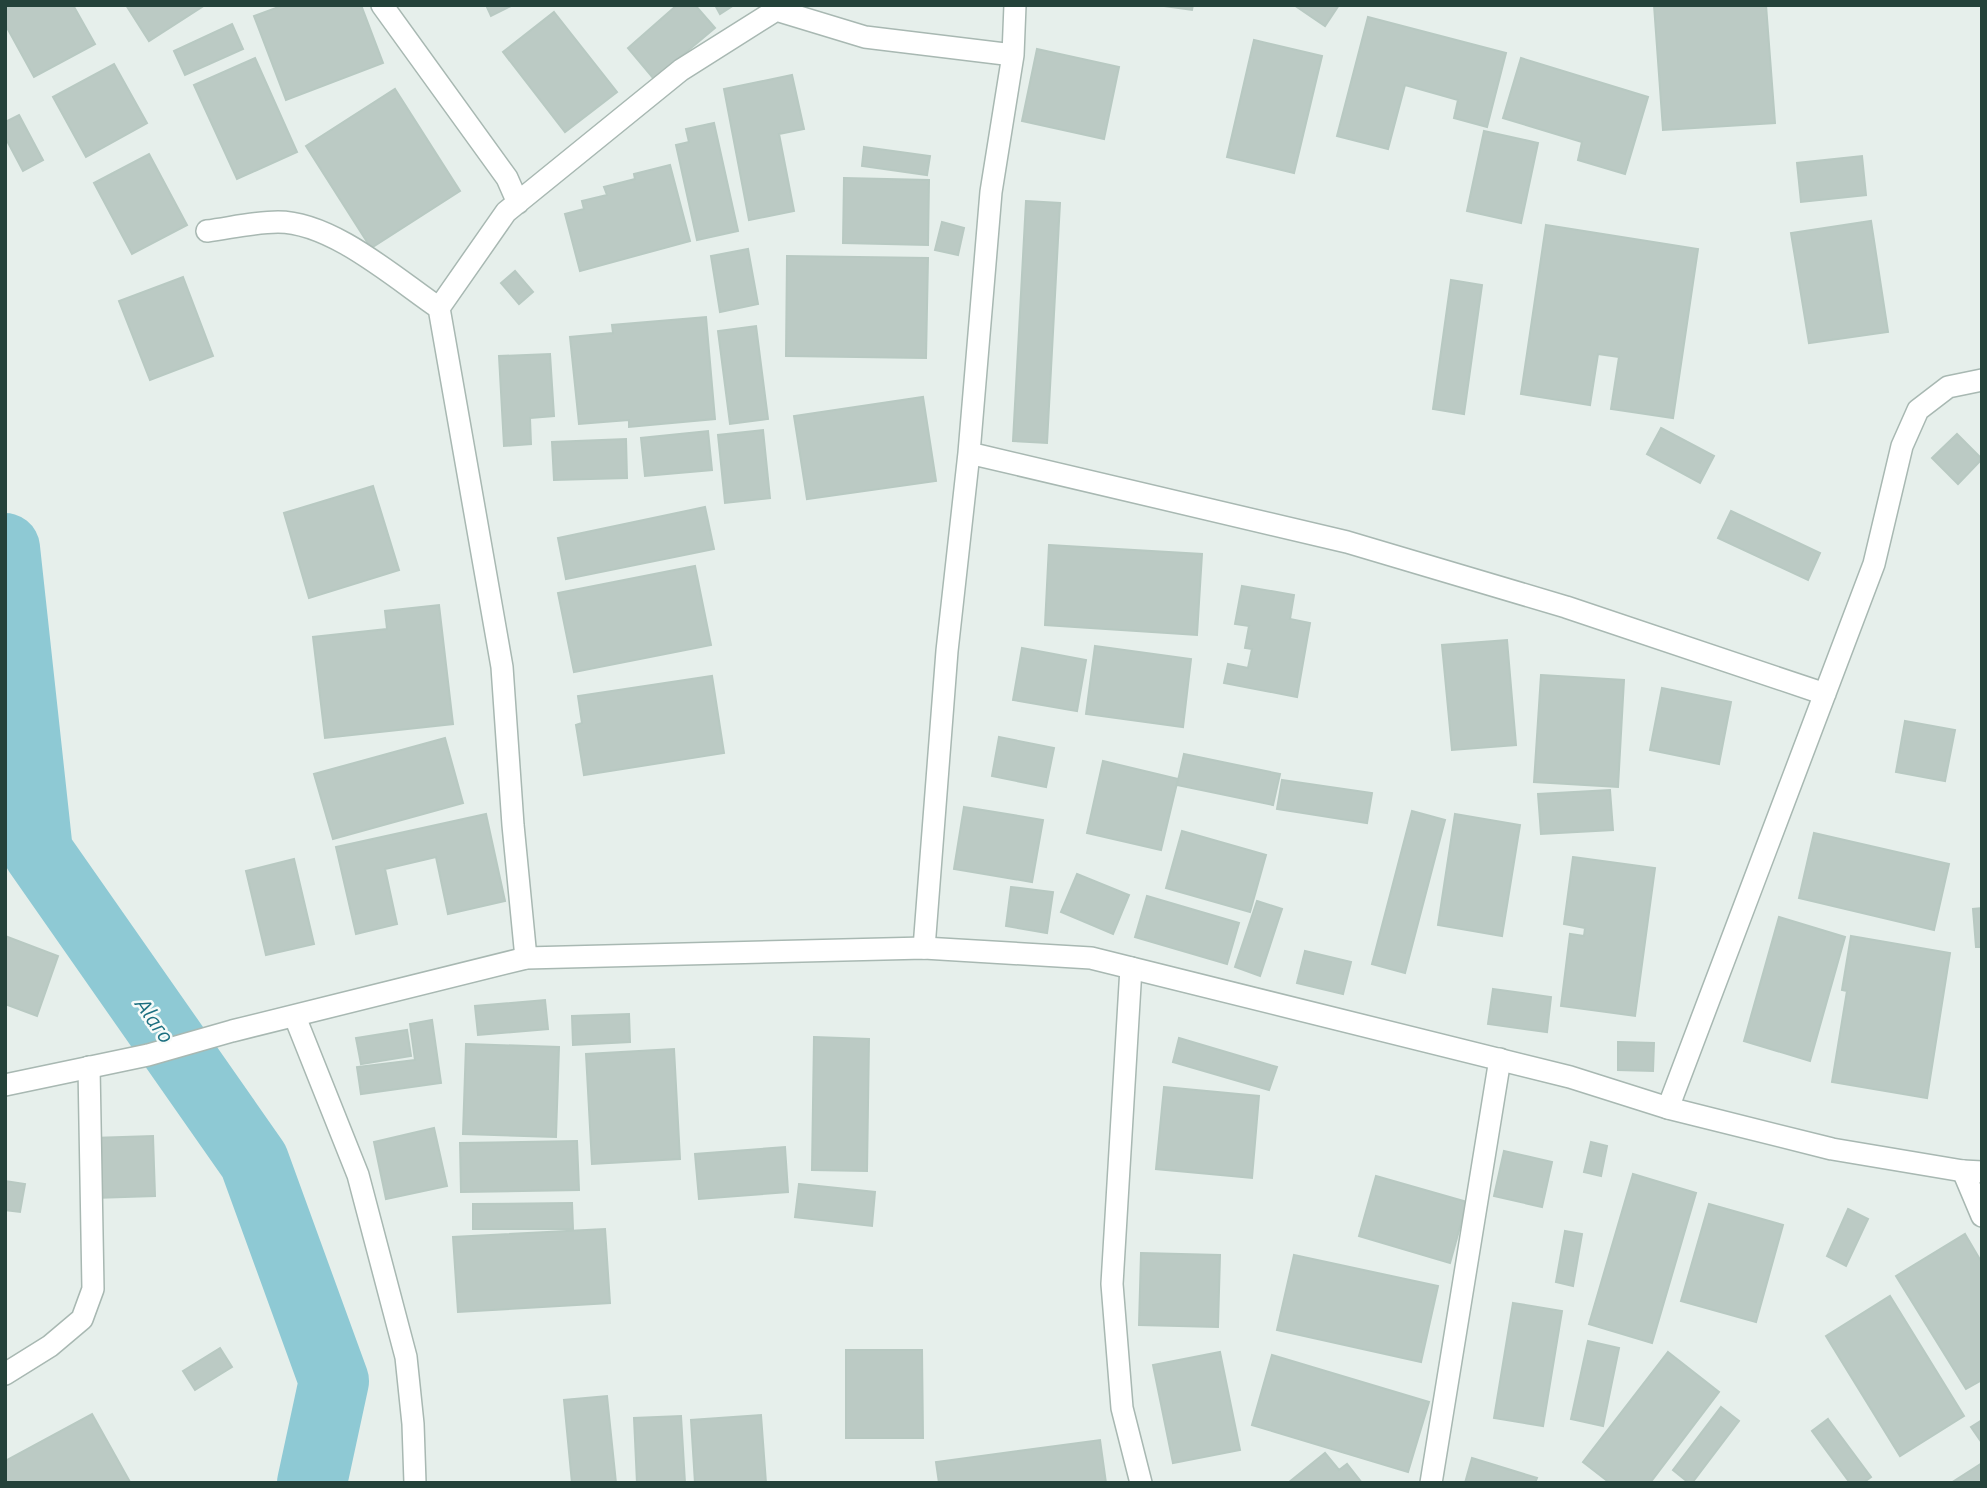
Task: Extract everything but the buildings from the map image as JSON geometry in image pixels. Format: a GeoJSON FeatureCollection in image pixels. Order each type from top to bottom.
{"type":"FeatureCollection","features":[{"type":"Feature","properties":{"kind":"street"},"geometry":{"type":"LineString","coordinates":[[382,5],[507,178],[518,203]]}},
{"type":"Feature","properties":{"kind":"street"},"geometry":{"type":"LineString","coordinates":[[924,948],[947,650],[969,453],[991,192],[1013,55],[1015,5]]}},
{"type":"Feature","properties":{"kind":"street"},"geometry":{"type":"LineString","coordinates":[[526,958],[502,667],[439,308],[506,212],[681,69],[776,10],[865,37],[1013,55]]}},
{"type":"Feature","properties":{"kind":"street"},"geometry":{"type":"LineString","coordinates":[[207,231],[278,222],[312,227],[344,242],[439,308]]}},
{"type":"Feature","properties":{"kind":"street"},"geometry":{"type":"LineString","coordinates":[[1668,1108],[1874,564],[1902,446],[1918,410],[1948,387],[1982,380]]}},
{"type":"Feature","properties":{"kind":"street"},"geometry":{"type":"LineString","coordinates":[[969,453],[1347,542],[1566,607],[1825,694]]}},
{"type":"Feature","properties":{"kind":"street"},"geometry":{"type":"LineString","coordinates":[[5,1085],[148,1055],[232,1031],[526,958],[924,948],[1091,958],[1570,1077],[1668,1108],[1832,1149],[1972,1172],[1982,1216]]}},
{"type":"Feature","properties":{"kind":"street"},"geometry":{"type":"LineString","coordinates":[[1131,968],[1112,1284],[1122,1408],[1141,1483]]}},
{"type":"Feature","properties":{"kind":"street"},"geometry":{"type":"LineString","coordinates":[[295,1017],[358,1175],[403,1343],[413,1424],[415,1483]]}},
{"type":"Feature","properties":{"kind":"street"},"geometry":{"type":"LineString","coordinates":[[1432,1483],[1500,1059]]}},
{"type":"Feature","properties":{"kind":"street"},"geometry":{"type":"LineString","coordinates":[[5,1374],[50,1346],[82,1319],[93,1289],[89,1067]]}},
{"type":"Feature","properties":{"kind":"waterway","name":"Alaro"},"geometry":{"type":"LineString","coordinates":[[5,548],[38,852],[254,1161],[334,1381],[312,1483]]}}]}
